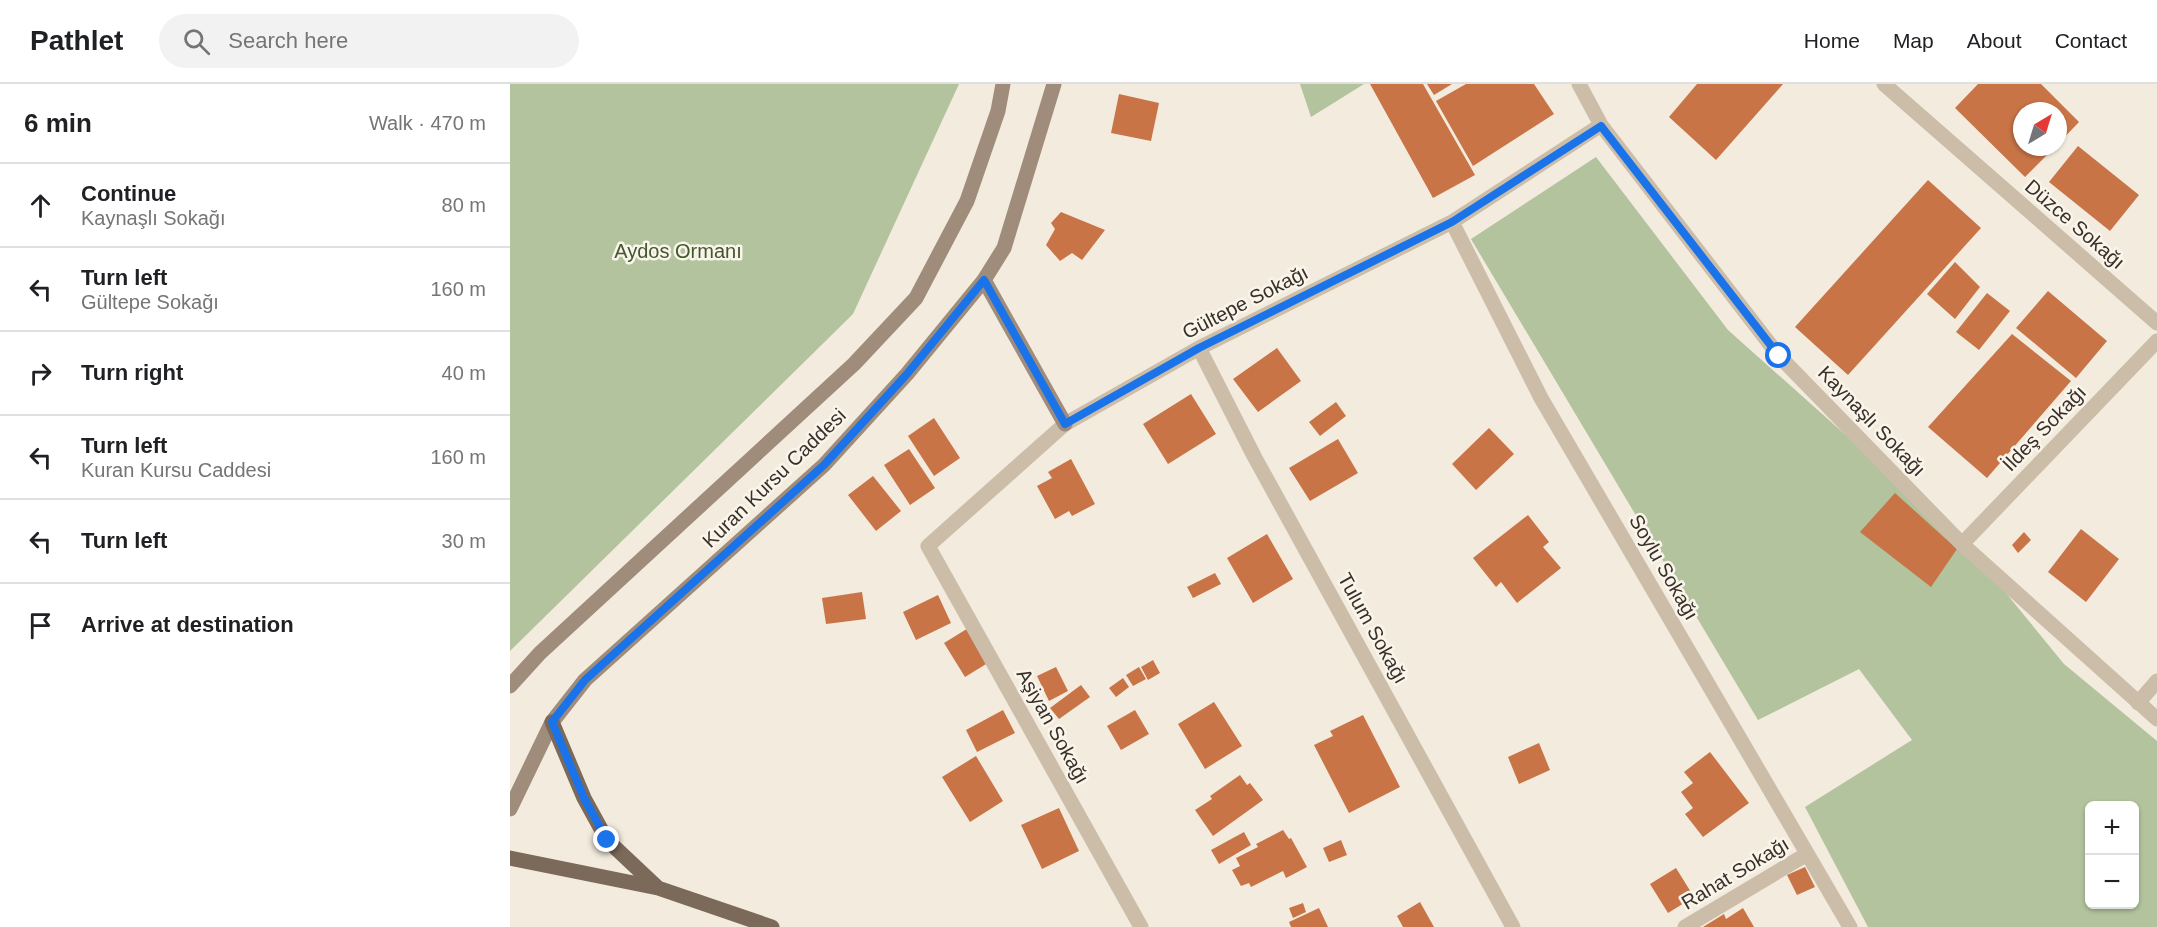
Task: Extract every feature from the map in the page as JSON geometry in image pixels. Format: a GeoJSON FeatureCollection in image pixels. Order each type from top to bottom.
{"type":"FeatureCollection","features":[{"type":"Feature","properties":{"kind":"main road","name":"Kuran Kursu Caddesi"},"geometry":{"type":"LineString","coordinates":[[510,686],[540,653],[854,364],[916,298],[967,201],[998,111],[1003,84]]}},
{"type":"Feature","properties":{"kind":"main road","name":"Kuran Kursu Caddesi"},"geometry":{"type":"LineString","coordinates":[[510,809],[552,722],[585,680],[824,465],[907,374],[984,280],[1005,248],[1054,84]]}},
{"type":"Feature","properties":{"kind":"main road"},"geometry":{"type":"LineString","coordinates":[[984,280],[1065,424]]}},
{"type":"Feature","properties":{"kind":"main road"},"geometry":{"type":"LineString","coordinates":[[552,722],[584,798],[607,840],[658,888]]}},
{"type":"Feature","properties":{"kind":"main road"},"geometry":{"type":"LineString","coordinates":[[510,858],[658,888],[772,927]]}},
{"type":"Feature","properties":{"kind":"street","name":"Kaynaşlı Sokağı"},"geometry":{"type":"LineString","coordinates":[[1579,84],[1601,126],[1779,356],[1962,544],[2157,719]]}},
{"type":"Feature","properties":{"kind":"street","name":"Düzce Sokağı"},"geometry":{"type":"LineString","coordinates":[[1884,84],[2157,323]]}},
{"type":"Feature","properties":{"kind":"street","name":"Gültepe Sokağı"},"geometry":{"type":"LineString","coordinates":[[928,546],[1065,424],[1199,348],[1452,222],[1601,126]]}},
{"type":"Feature","properties":{"kind":"street","name":"Soylu Sokağı"},"geometry":{"type":"LineString","coordinates":[[1452,222],[1540,398],[1850,927]]}},
{"type":"Feature","properties":{"kind":"street","name":"İldeş Sokağı"},"geometry":{"type":"LineString","coordinates":[[1962,544],[2157,341]]}},
{"type":"Feature","properties":{"kind":"street","name":"Tulum Sokağı"},"geometry":{"type":"LineString","coordinates":[[1199,348],[1254,456],[1513,927]]}},
{"type":"Feature","properties":{"kind":"street","name":"Aşiyan Sokağı"},"geometry":{"type":"LineString","coordinates":[[928,546],[1141,927]]}},
{"type":"Feature","properties":{"kind":"street"},"geometry":{"type":"LineString","coordinates":[[2138,704],[2157,681]]}},
{"type":"Feature","properties":{"kind":"street","name":"Rahat Sokağı"},"geometry":{"type":"LineString","coordinates":[[1685,927],[1807,854]]}},
{"type":"Feature","properties":{"kind":"green space","name":"Aydos Ormanı"},"geometry":{"type":"Polygon","coordinates":[[[510,84],[959,84],[853,314],[510,651],[510,84]]]}},
{"type":"Feature","properties":{"kind":"green space"},"geometry":{"type":"Polygon","coordinates":[[[1300,84],[1364,84],[1311,117],[1300,84]]]}},
{"type":"Feature","properties":{"kind":"green space"},"geometry":{"type":"Polygon","coordinates":[[[1596,157],[1728,330],[1960,537],[2064,664],[2157,741],[2157,927],[1868,927],[1805,807],[1912,740],[1859,669],[1758,720],[1471,239],[1596,157]]]}},
{"type":"Feature","properties":{"kind":"building"},"geometry":{"type":"Polygon","coordinates":[[[1370,84],[1423,84],[1475,175],[1433,198],[1370,84]]]}},
{"type":"Feature","properties":{"kind":"building"},"geometry":{"type":"Polygon","coordinates":[[[1427,84],[1452,84],[1434,95],[1427,84]]]}},
{"type":"Feature","properties":{"kind":"building"},"geometry":{"type":"Polygon","coordinates":[[[1466,84],[1534,84],[1554,114],[1473,166],[1436,101],[1466,84]]]}},
{"type":"Feature","properties":{"kind":"building"},"geometry":{"type":"Polygon","coordinates":[[[1697,84],[1783,84],[1716,160],[1669,117],[1697,84]]]}},
{"type":"Feature","properties":{"kind":"building"},"geometry":{"type":"Polygon","coordinates":[[[1978,84],[2041,84],[2059,102],[2013,102],[2013,156],[2046,156],[2025,177],[1955,108],[1978,84]]]}},
{"type":"Feature","properties":{"kind":"building"},"geometry":{"type":"Polygon","coordinates":[[[1119,94],[1159,103],[1151,141],[1111,133],[1119,94]]]}},
{"type":"Feature","properties":{"kind":"building"},"geometry":{"type":"Polygon","coordinates":[[[2067,110],[2079,122],[2067,135],[2067,110]]]}},
{"type":"Feature","properties":{"kind":"building"},"geometry":{"type":"Polygon","coordinates":[[[2078,146],[2139,195],[2110,231],[2049,182],[2078,146]]]}},
{"type":"Feature","properties":{"kind":"building"},"geometry":{"type":"Polygon","coordinates":[[[1928,180],[1981,228],[1848,375],[1795,327],[1928,180]]]}},
{"type":"Feature","properties":{"kind":"building"},"geometry":{"type":"Polygon","coordinates":[[[1061,212],[1105,230],[1082,260],[1072,253],[1060,261],[1046,245],[1055,229],[1051,223],[1061,212]]]}},
{"type":"Feature","properties":{"kind":"building"},"geometry":{"type":"Polygon","coordinates":[[[1955,262],[1980,287],[1955,319],[1927,294],[1955,262]]]}},
{"type":"Feature","properties":{"kind":"building"},"geometry":{"type":"Polygon","coordinates":[[[2048,291],[2107,341],[2076,378],[2016,328],[2048,291]]]}},
{"type":"Feature","properties":{"kind":"building"},"geometry":{"type":"Polygon","coordinates":[[[1987,293],[2010,311],[1979,350],[1956,332],[1987,293]]]}},
{"type":"Feature","properties":{"kind":"building"},"geometry":{"type":"Polygon","coordinates":[[[2012,334],[2071,381],[1987,478],[1928,427],[2012,334]]]}},
{"type":"Feature","properties":{"kind":"building"},"geometry":{"type":"Polygon","coordinates":[[[1277,348],[1301,381],[1258,412],[1233,379],[1277,348]]]}},
{"type":"Feature","properties":{"kind":"building"},"geometry":{"type":"Polygon","coordinates":[[[1191,394],[1216,434],[1168,464],[1143,424],[1191,394]]]}},
{"type":"Feature","properties":{"kind":"building"},"geometry":{"type":"Polygon","coordinates":[[[1336,402],[1346,416],[1320,436],[1309,422],[1336,402]]]}},
{"type":"Feature","properties":{"kind":"building"},"geometry":{"type":"Polygon","coordinates":[[[934,418],[960,458],[934,476],[908,436],[934,418]]]}},
{"type":"Feature","properties":{"kind":"building"},"geometry":{"type":"Polygon","coordinates":[[[1489,428],[1514,454],[1476,490],[1452,464],[1489,428]]]}},
{"type":"Feature","properties":{"kind":"building"},"geometry":{"type":"Polygon","coordinates":[[[1338,439],[1358,473],[1310,501],[1289,468],[1338,439]]]}},
{"type":"Feature","properties":{"kind":"building"},"geometry":{"type":"Polygon","coordinates":[[[909,449],[935,488],[910,505],[884,465],[909,449]]]}},
{"type":"Feature","properties":{"kind":"building"},"geometry":{"type":"Polygon","coordinates":[[[1071,459],[1095,504],[1072,516],[1069,511],[1055,519],[1037,486],[1052,478],[1048,472],[1071,459]]]}},
{"type":"Feature","properties":{"kind":"building"},"geometry":{"type":"Polygon","coordinates":[[[873,476],[901,511],[876,531],[848,495],[873,476]]]}},
{"type":"Feature","properties":{"kind":"building"},"geometry":{"type":"Polygon","coordinates":[[[1895,493],[1957,549],[1931,587],[1860,532],[1895,493]]]}},
{"type":"Feature","properties":{"kind":"building"},"geometry":{"type":"Polygon","coordinates":[[[1528,515],[1549,542],[1543,547],[1561,568],[1517,603],[1501,582],[1496,587],[1473,558],[1528,515]]]}},
{"type":"Feature","properties":{"kind":"building"},"geometry":{"type":"Polygon","coordinates":[[[2081,529],[2119,559],[2086,602],[2048,572],[2081,529]]]}},
{"type":"Feature","properties":{"kind":"building"},"geometry":{"type":"Polygon","coordinates":[[[2024,532],[2031,540],[2018,553],[2012,545],[2024,532]]]}},
{"type":"Feature","properties":{"kind":"building"},"geometry":{"type":"Polygon","coordinates":[[[1267,534],[1293,579],[1253,603],[1227,558],[1267,534]]]}},
{"type":"Feature","properties":{"kind":"building"},"geometry":{"type":"Polygon","coordinates":[[[1215,573],[1221,584],[1193,598],[1187,587],[1215,573]]]}},
{"type":"Feature","properties":{"kind":"building"},"geometry":{"type":"Polygon","coordinates":[[[862,592],[866,619],[826,624],[822,598],[862,592]]]}},
{"type":"Feature","properties":{"kind":"building"},"geometry":{"type":"Polygon","coordinates":[[[938,595],[951,623],[916,640],[903,612],[938,595]]]}},
{"type":"Feature","properties":{"kind":"building"},"geometry":{"type":"Polygon","coordinates":[[[970,627],[991,661],[965,677],[944,643],[970,627]]]}},
{"type":"Feature","properties":{"kind":"building"},"geometry":{"type":"Polygon","coordinates":[[[1153,660],[1160,673],[1148,680],[1141,667],[1153,660]]]}},
{"type":"Feature","properties":{"kind":"building"},"geometry":{"type":"Polygon","coordinates":[[[1056,667],[1068,691],[1049,701],[1037,676],[1056,667]]]}},
{"type":"Feature","properties":{"kind":"building"},"geometry":{"type":"Polygon","coordinates":[[[1139,667],[1146,679],[1133,686],[1126,675],[1139,667]]]}},
{"type":"Feature","properties":{"kind":"building"},"geometry":{"type":"Polygon","coordinates":[[[1123,678],[1129,687],[1116,697],[1109,688],[1123,678]]]}},
{"type":"Feature","properties":{"kind":"building"},"geometry":{"type":"Polygon","coordinates":[[[1081,685],[1090,697],[1059,719],[1050,708],[1081,685]]]}},
{"type":"Feature","properties":{"kind":"building"},"geometry":{"type":"Polygon","coordinates":[[[1214,702],[1242,746],[1205,769],[1178,724],[1214,702]]]}},
{"type":"Feature","properties":{"kind":"building"},"geometry":{"type":"Polygon","coordinates":[[[1003,710],[1015,733],[977,752],[966,730],[1003,710]]]}},
{"type":"Feature","properties":{"kind":"building"},"geometry":{"type":"Polygon","coordinates":[[[1135,710],[1149,734],[1121,750],[1107,726],[1135,710]]]}},
{"type":"Feature","properties":{"kind":"building"},"geometry":{"type":"Polygon","coordinates":[[[1363,715],[1400,787],[1349,813],[1314,745],[1333,736],[1330,731],[1363,715]]]}},
{"type":"Feature","properties":{"kind":"building"},"geometry":{"type":"Polygon","coordinates":[[[1539,743],[1550,770],[1519,784],[1508,757],[1539,743]]]}},
{"type":"Feature","properties":{"kind":"building"},"geometry":{"type":"Polygon","coordinates":[[[1710,752],[1749,803],[1703,837],[1685,814],[1693,808],[1681,792],[1693,783],[1684,772],[1710,752]]]}},
{"type":"Feature","properties":{"kind":"building"},"geometry":{"type":"Polygon","coordinates":[[[976,756],[1003,801],[970,822],[942,777],[976,756]]]}},
{"type":"Feature","properties":{"kind":"building"},"geometry":{"type":"Polygon","coordinates":[[[1240,775],[1247,785],[1250,783],[1263,800],[1213,836],[1195,810],[1212,799],[1210,796],[1240,775]]]}},
{"type":"Feature","properties":{"kind":"building"},"geometry":{"type":"Polygon","coordinates":[[[1059,808],[1079,851],[1042,869],[1021,825],[1059,808]]]}},
{"type":"Feature","properties":{"kind":"building"},"geometry":{"type":"Polygon","coordinates":[[[1283,830],[1289,839],[1291,838],[1307,867],[1286,878],[1283,871],[1251,887],[1249,883],[1241,886],[1232,870],[1240,866],[1236,858],[1258,847],[1256,844],[1283,830]]]}},
{"type":"Feature","properties":{"kind":"building"},"geometry":{"type":"Polygon","coordinates":[[[1244,832],[1251,845],[1219,864],[1211,850],[1244,832]]]}},
{"type":"Feature","properties":{"kind":"building"},"geometry":{"type":"Polygon","coordinates":[[[1341,840],[1347,855],[1329,862],[1323,848],[1341,840]]]}},
{"type":"Feature","properties":{"kind":"building"},"geometry":{"type":"Polygon","coordinates":[[[1805,867],[1815,887],[1797,895],[1787,875],[1805,867]]]}},
{"type":"Feature","properties":{"kind":"building"},"geometry":{"type":"Polygon","coordinates":[[[1676,868],[1694,897],[1668,913],[1650,884],[1676,868]]]}},
{"type":"Feature","properties":{"kind":"building"},"geometry":{"type":"Polygon","coordinates":[[[1420,902],[1434,927],[1403,927],[1397,916],[1420,902]]]}},
{"type":"Feature","properties":{"kind":"building"},"geometry":{"type":"Polygon","coordinates":[[[1303,903],[1306,912],[1293,918],[1289,908],[1303,903]]]}},
{"type":"Feature","properties":{"kind":"building"},"geometry":{"type":"Polygon","coordinates":[[[1319,908],[1328,927],[1291,927],[1289,922],[1319,908]]]}},
{"type":"Feature","properties":{"kind":"building"},"geometry":{"type":"Polygon","coordinates":[[[1743,908],[1754,927],[1703,927],[1724,914],[1726,919],[1743,908]]]}},
{"type":"Feature","properties":{"kind":"route"},"geometry":{"type":"LineString","coordinates":[[607,840],[584,798],[552,722],[585,680],[824,465],[907,374],[984,280],[1065,424],[1199,348],[1452,222],[1601,126],[1779,356]]}}]}
